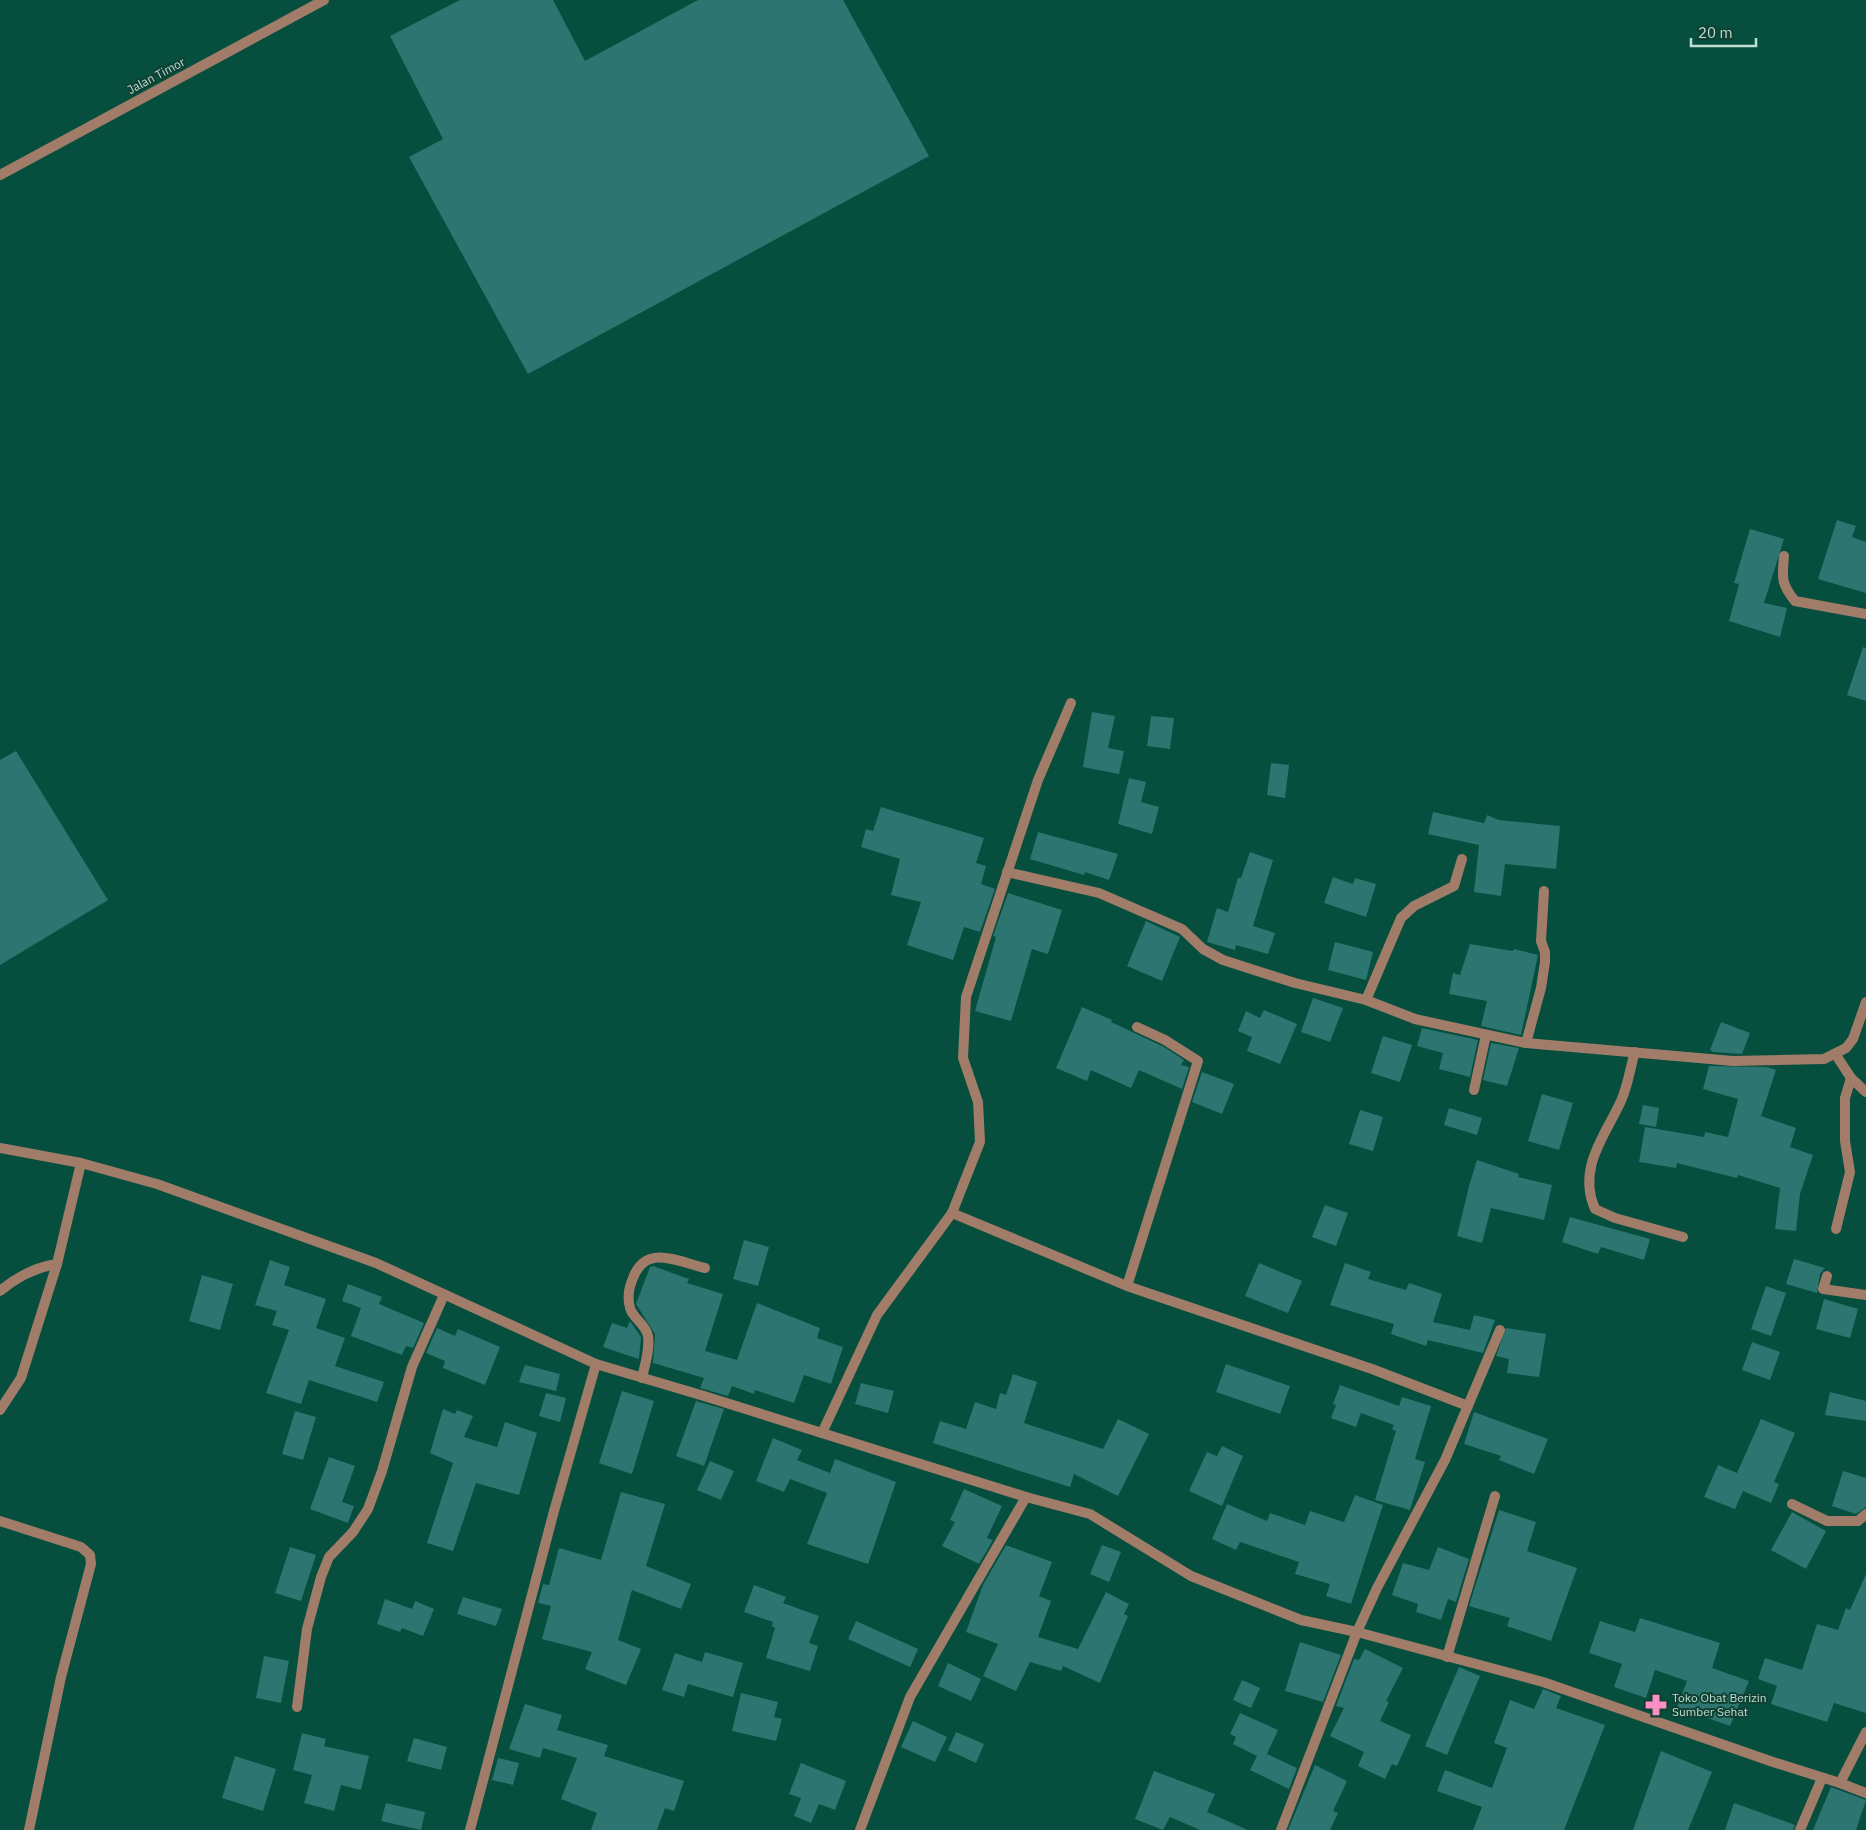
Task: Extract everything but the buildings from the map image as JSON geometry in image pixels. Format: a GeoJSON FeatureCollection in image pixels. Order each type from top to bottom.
{"type":"FeatureCollection","features":[{"type":"Feature","properties":{"kind":"street","name":"Jalan Timor"},"geometry":{"type":"LineString","coordinates":[[0,174],[324,0]]}},
{"type":"Feature","properties":{"kind":"street"},"geometry":{"type":"LineString","coordinates":[[1784,556],[1782,577],[1784,588],[1795,601],[1866,614]]}},
{"type":"Feature","properties":{"kind":"street"},"geometry":{"type":"LineString","coordinates":[[822,1432],[877,1316],[952,1212],[980,1142],[978,1102],[963,1058],[966,997],[1038,780],[1071,703]]}},
{"type":"Feature","properties":{"kind":"street"},"geometry":{"type":"LineString","coordinates":[[1366,1000],[1401,918],[1414,906],[1446,892],[1454,886],[1462,859]]}},
{"type":"Feature","properties":{"kind":"street"},"geometry":{"type":"LineString","coordinates":[[1006,872],[1099,893],[1182,929],[1203,949],[1223,960],[1295,983],[1366,1000],[1415,1019],[1526,1043],[1733,1061],[1824,1059],[1836,1055],[1846,1048],[1853,1038],[1866,1002]]}},
{"type":"Feature","properties":{"kind":"street"},"geometry":{"type":"LineString","coordinates":[[1526,1043],[1542,988],[1545,962],[1542,941],[1544,891]]}},
{"type":"Feature","properties":{"kind":"street"},"geometry":{"type":"LineString","coordinates":[[1127,1286],[1198,1061],[1165,1040],[1137,1027]]}},
{"type":"Feature","properties":{"kind":"street"},"geometry":{"type":"LineString","coordinates":[[1474,1090],[1486,1034]]}},
{"type":"Feature","properties":{"kind":"street"},"geometry":{"type":"LineString","coordinates":[[1635,1052],[1621,1100],[1604,1130],[1590,1163],[1592,1201],[1595,1209],[1615,1218],[1683,1237]]}},
{"type":"Feature","properties":{"kind":"street"},"geometry":{"type":"LineString","coordinates":[[1836,1055],[1851,1078],[1866,1092]]}},
{"type":"Feature","properties":{"kind":"street"},"geometry":{"type":"LineString","coordinates":[[1836,1229],[1850,1172],[1845,1141],[1845,1098],[1851,1078]]}},
{"type":"Feature","properties":{"kind":"street"},"geometry":{"type":"LineString","coordinates":[[0,1148],[81,1163],[157,1184],[358,1257],[596,1364],[822,1432],[1026,1497],[1090,1514],[1191,1576],[1301,1620],[1357,1632],[1543,1682],[1866,1793]]}},
{"type":"Feature","properties":{"kind":"street"},"geometry":{"type":"LineString","coordinates":[[0,1410],[22,1378],[57,1264],[81,1163]]}},
{"type":"Feature","properties":{"kind":"street"},"geometry":{"type":"LineString","coordinates":[[952,1212],[1127,1286],[1372,1370],[1468,1406]]}},
{"type":"Feature","properties":{"kind":"street"},"geometry":{"type":"LineString","coordinates":[[642,1378],[648,1354],[648,1336],[646,1330],[630,1309],[628,1299],[629,1288],[637,1267],[648,1258],[657,1257],[705,1268]]}},
{"type":"Feature","properties":{"kind":"street"},"geometry":{"type":"LineString","coordinates":[[0,1291],[26,1273],[41,1266],[57,1264]]}},
{"type":"Feature","properties":{"kind":"street"},"geometry":{"type":"LineString","coordinates":[[1826,1276],[1822,1289],[1866,1295]]}},
{"type":"Feature","properties":{"kind":"street"},"geometry":{"type":"LineString","coordinates":[[297,1707],[307,1629],[321,1577],[329,1557],[353,1532],[368,1509],[382,1471],[412,1367],[444,1295]]}},
{"type":"Feature","properties":{"kind":"street"},"geometry":{"type":"LineString","coordinates":[[1281,1830],[1357,1632],[1377,1588],[1445,1460],[1500,1330]]}},
{"type":"Feature","properties":{"kind":"street"},"geometry":{"type":"LineString","coordinates":[[470,1830],[554,1511],[596,1364]]}},
{"type":"Feature","properties":{"kind":"street"},"geometry":{"type":"LineString","coordinates":[[1447,1657],[1495,1496]]}},
{"type":"Feature","properties":{"kind":"street"},"geometry":{"type":"LineString","coordinates":[[860,1830],[910,1697],[1026,1497]]}},
{"type":"Feature","properties":{"kind":"street"},"geometry":{"type":"LineString","coordinates":[[1792,1504],[1826,1521],[1858,1521],[1866,1514]]}},
{"type":"Feature","properties":{"kind":"street"},"geometry":{"type":"LineString","coordinates":[[0,1520],[81,1547],[90,1555],[92,1564],[61,1677],[29,1830]]}},
{"type":"Feature","properties":{"kind":"street"},"geometry":{"type":"LineString","coordinates":[[1840,1783],[1866,1732]]}},
{"type":"Feature","properties":{"kind":"street"},"geometry":{"type":"LineString","coordinates":[[1800,1830],[1822,1778]]}},
{"type":"Feature","properties":{"kind":"place","name":"Toko Obat Berizin Sumber Sehat"},"geometry":{"type":"Point","coordinates":[1656,1705]}}]}
